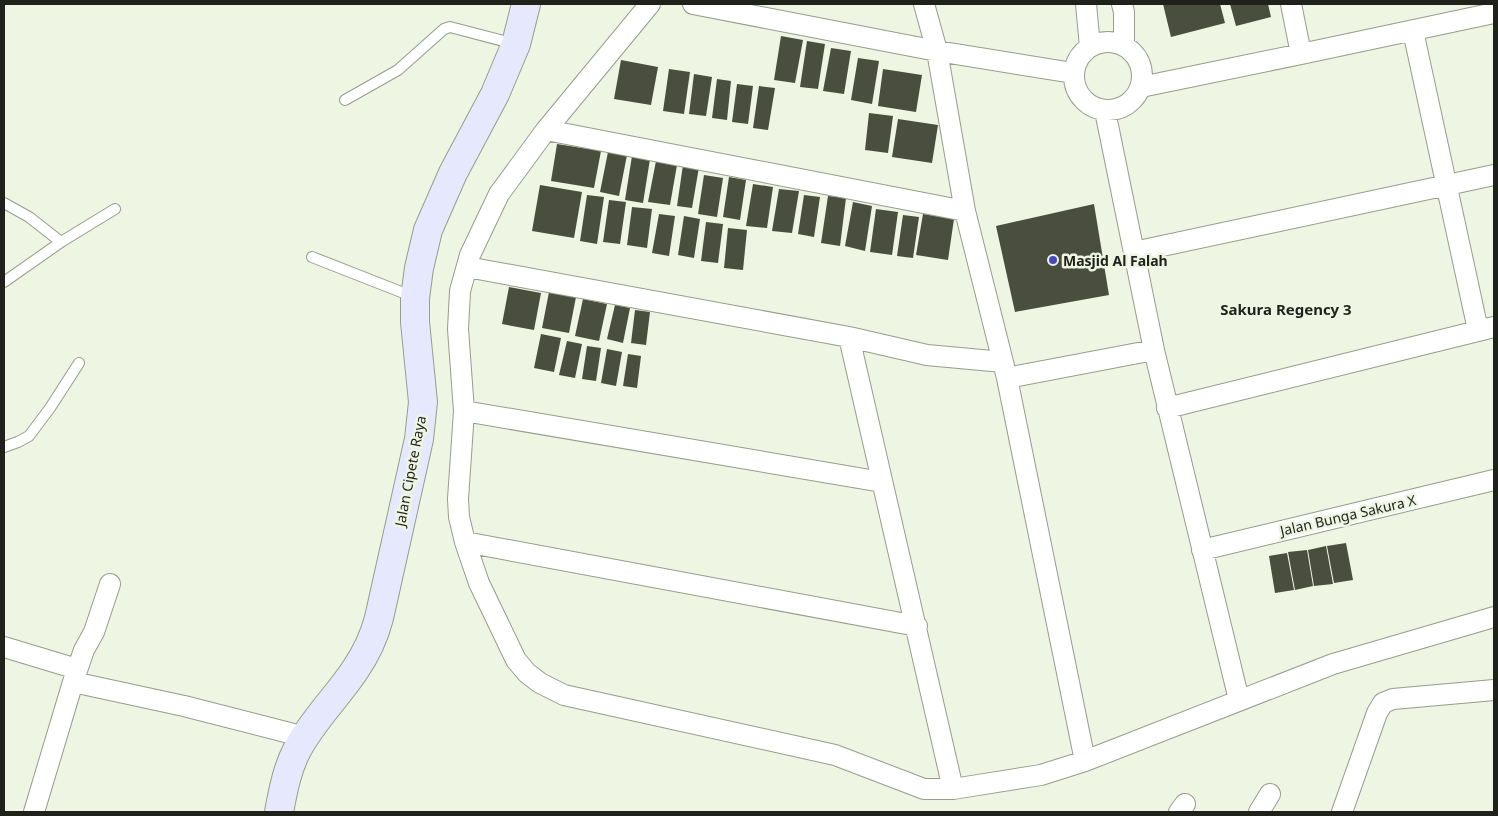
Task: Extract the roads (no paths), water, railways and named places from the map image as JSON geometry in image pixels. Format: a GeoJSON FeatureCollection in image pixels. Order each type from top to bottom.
{"type":"FeatureCollection","features":[{"type":"Feature","properties":{"kind":"main road","name":"Jalan Cipete Raya"},"geometry":{"type":"LineString","coordinates":[[279,812],[290,765],[297,750],[313,724],[355,670],[372,640],[379,618],[419,439],[423,402],[415,298],[419,268],[428,230],[453,173],[495,94],[516,44],[526,4]]}},
{"type":"Feature","properties":{"kind":"street"},"geometry":{"type":"LineString","coordinates":[[650,4],[546,130],[499,194],[470,255],[460,291],[458,329],[464,411],[458,499],[459,517],[465,542],[479,583],[516,660],[527,673],[540,683],[564,695],[835,755],[924,789],[953,789],[1041,774],[1084,761],[1333,664],[1494,617]]}},
{"type":"Feature","properties":{"kind":"street"},"geometry":{"type":"LineString","coordinates":[[693,4],[937,52],[1073,73]]}},
{"type":"Feature","properties":{"kind":"street"},"geometry":{"type":"LineString","coordinates":[[924,4],[937,52],[965,211],[1005,370],[1084,761]]}},
{"type":"Feature","properties":{"kind":"street"},"geometry":{"type":"LineString","coordinates":[[1086,4],[1090,47]]}},
{"type":"Feature","properties":{"kind":"street"},"geometry":{"type":"LineString","coordinates":[[1122,4],[1124,12],[1124,45]]}},
{"type":"Feature","properties":{"kind":"street"},"geometry":{"type":"LineString","coordinates":[[1291,4],[1301,54]]}},
{"type":"Feature","properties":{"kind":"street"},"geometry":{"type":"LineString","coordinates":[[1141,87],[1494,13]]}},
{"type":"Feature","properties":{"kind":"street"},"geometry":{"type":"LineString","coordinates":[[1167,408],[1486,328],[1446,186],[1412,31]]}},
{"type":"Feature","properties":{"kind":"street"},"geometry":{"type":"LineString","coordinates":[[1111,42],[1124,45],[1135,54],[1141,66],[1143,79],[1139,92],[1131,103],[1118,109],[1105,111],[1092,107],[1081,98],[1075,86],[1073,73],[1077,60],[1090,47],[1098,43],[1111,42]]}},
{"type":"Feature","properties":{"kind":"street"},"geometry":{"type":"LineString","coordinates":[[1105,111],[1167,408],[1239,700]]}},
{"type":"Feature","properties":{"kind":"street"},"geometry":{"type":"LineString","coordinates":[[546,130],[965,211]]}},
{"type":"Feature","properties":{"kind":"street"},"geometry":{"type":"LineString","coordinates":[[1134,252],[1494,175]]}},
{"type":"Feature","properties":{"kind":"street"},"geometry":{"type":"LineString","coordinates":[[467,267],[849,337],[1005,370],[1154,350]]}},
{"type":"Feature","properties":{"kind":"street"},"geometry":{"type":"LineString","coordinates":[[849,337],[953,789]]}},
{"type":"Feature","properties":{"kind":"street"},"geometry":{"type":"LineString","coordinates":[[464,411],[882,482]]}},
{"type":"Feature","properties":{"kind":"street","name":"Jalan Bunga Sakura X"},"geometry":{"type":"LineString","coordinates":[[1202,550],[1494,480]]}},
{"type":"Feature","properties":{"kind":"street"},"geometry":{"type":"LineString","coordinates":[[465,542],[917,626]]}},
{"type":"Feature","properties":{"kind":"street"},"geometry":{"type":"LineString","coordinates":[[34,812],[75,676],[84,650],[94,632],[110,584]]}},
{"type":"Feature","properties":{"kind":"street"},"geometry":{"type":"LineString","coordinates":[[4,647],[75,676],[184,706],[305,736]]}},
{"type":"Feature","properties":{"kind":"street"},"geometry":{"type":"LineString","coordinates":[[1342,812],[1377,713],[1384,703],[1393,699],[1494,690]]}},
{"type":"Feature","properties":{"kind":"street"},"geometry":{"type":"LineString","coordinates":[[1259,812],[1270,794]]}},
{"type":"Feature","properties":{"kind":"lane"},"geometry":{"type":"LineString","coordinates":[[346,100],[398,70],[444,29],[450,27],[516,44]]}},
{"type":"Feature","properties":{"kind":"lane"},"geometry":{"type":"LineString","coordinates":[[4,203],[29,217],[61,242]]}},
{"type":"Feature","properties":{"kind":"lane"},"geometry":{"type":"LineString","coordinates":[[4,282],[61,242],[115,209]]}},
{"type":"Feature","properties":{"kind":"lane"},"geometry":{"type":"LineString","coordinates":[[312,257],[415,298]]}},
{"type":"Feature","properties":{"kind":"lane"},"geometry":{"type":"LineString","coordinates":[[4,447],[29,436],[50,408],[79,363]]}},
{"type":"Feature","properties":{"kind":"place","name":"Masjid Al Falah"},"geometry":{"type":"Point","coordinates":[1053,260]}},
{"type":"Feature","properties":{"kind":"district","name":"Sakura Regency 3"},"geometry":{"type":"Point","coordinates":[1286,309]}}]}
